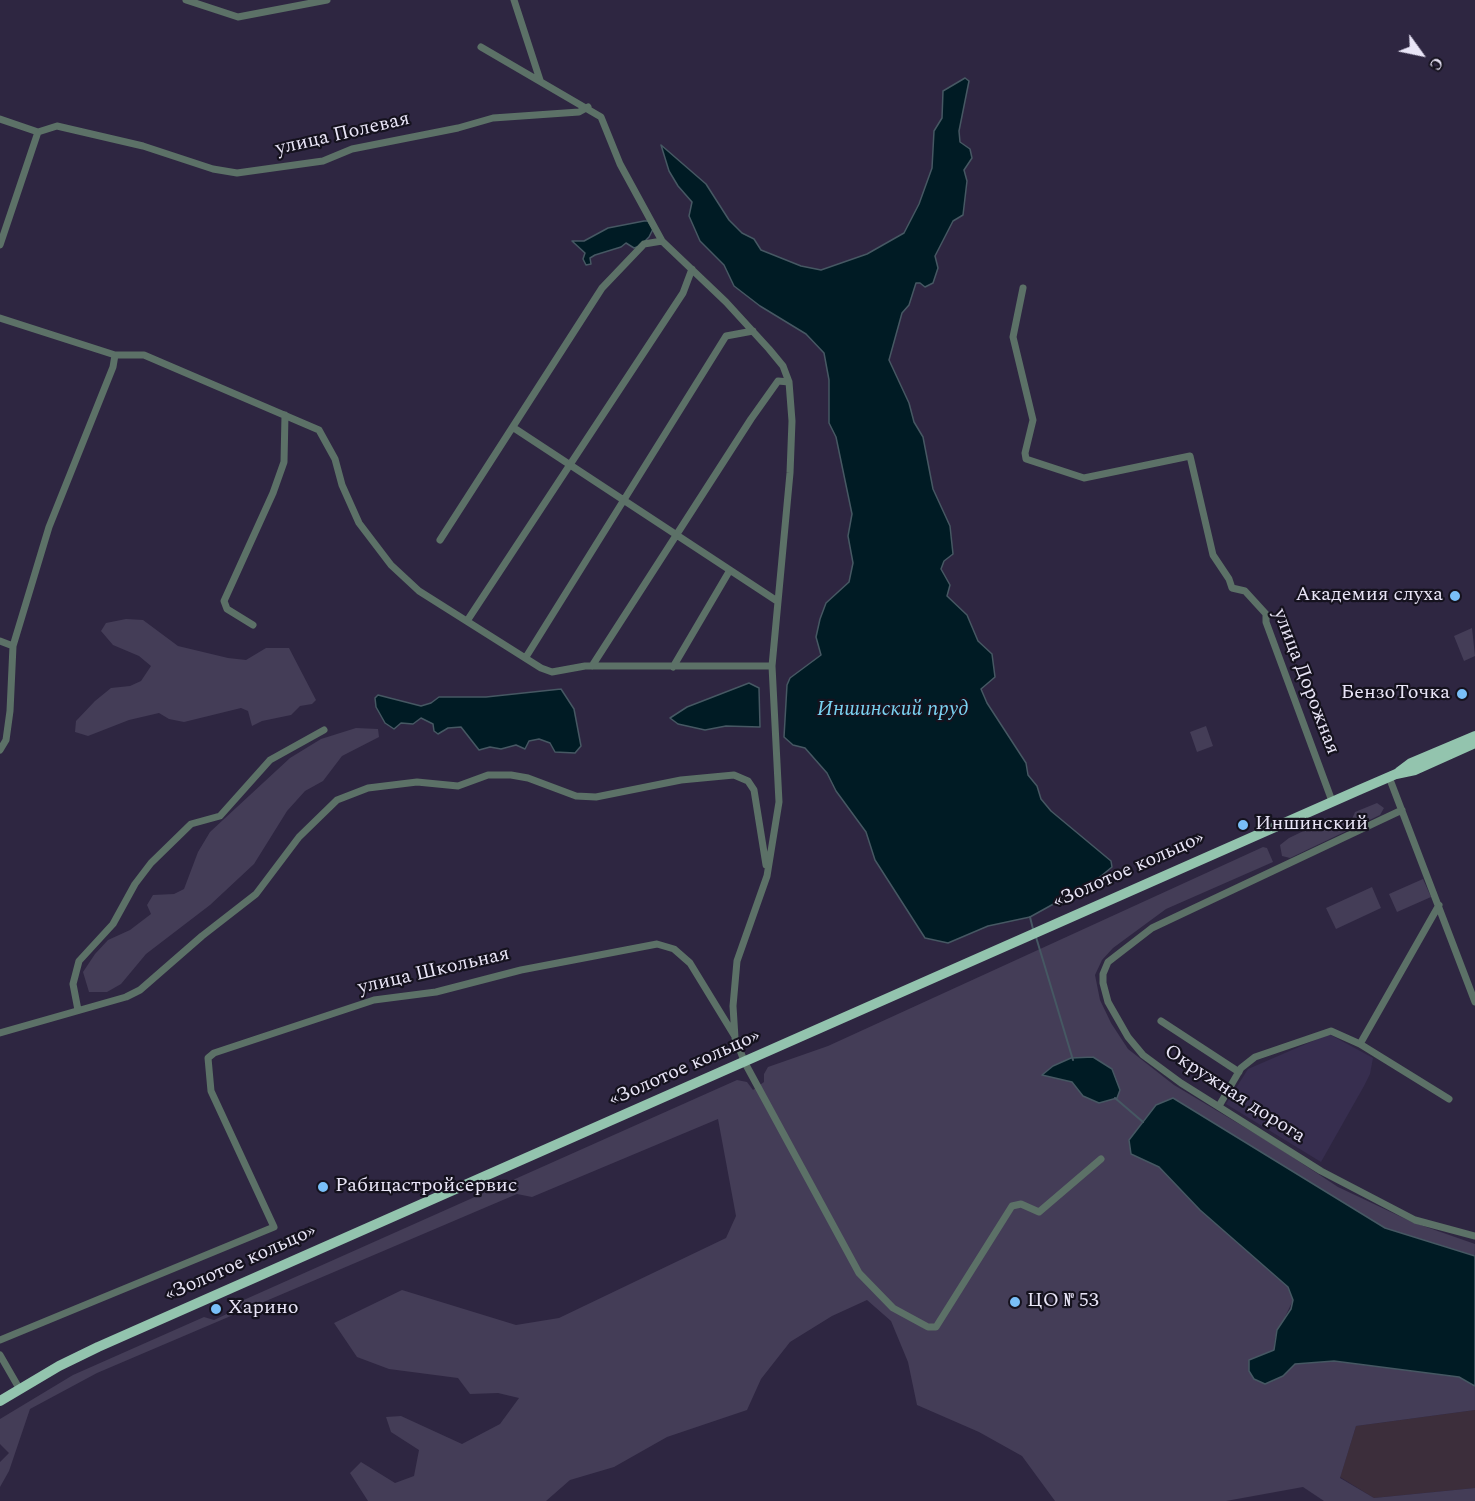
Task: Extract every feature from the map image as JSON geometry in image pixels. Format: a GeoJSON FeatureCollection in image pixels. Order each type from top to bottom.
{"type":"FeatureCollection","features":[{"type":"Feature","properties":{"kind":"highway","name":"«Золотое кольцо»"},"geometry":{"type":"LineString","coordinates":[[1393,776],[1411,763],[1475,736]]}},
{"type":"Feature","properties":{"kind":"highway","name":"«Золотое кольцо»"},"geometry":{"type":"LineString","coordinates":[[0,1401],[19,1388],[98,1347],[745,1063],[1332,801],[1393,776],[1414,771],[1475,743]]}},
{"type":"Feature","properties":{"kind":"street"},"geometry":{"type":"LineString","coordinates":[[186,0],[238,17],[327,0]]}},
{"type":"Feature","properties":{"kind":"street"},"geometry":{"type":"LineString","coordinates":[[514,0],[540,80]]}},
{"type":"Feature","properties":{"kind":"street"},"geometry":{"type":"LineString","coordinates":[[481,47],[588,107],[601,117],[620,164],[662,241],[753,331],[783,366],[789,382],[792,421],[790,473],[772,666],[779,802],[767,876],[759,907],[737,961],[733,1006],[735,1038],[745,1063],[859,1273],[872,1289],[893,1308],[928,1327],[937,1326],[1012,1206],[1021,1204],[1039,1212],[1101,1159]]}},
{"type":"Feature","properties":{"kind":"street","name":"улица Полевая"},"geometry":{"type":"LineString","coordinates":[[38,132],[57,126],[143,146],[213,169],[237,173],[323,160],[361,147],[458,128],[493,118],[579,112],[588,107]]}},
{"type":"Feature","properties":{"kind":"street"},"geometry":{"type":"LineString","coordinates":[[0,119],[38,132],[0,245]]}},
{"type":"Feature","properties":{"kind":"street"},"geometry":{"type":"LineString","coordinates":[[440,540],[602,288],[644,244],[662,241]]}},
{"type":"Feature","properties":{"kind":"street"},"geometry":{"type":"LineString","coordinates":[[467,621],[568,464],[683,293],[692,269]]}},
{"type":"Feature","properties":{"kind":"street","name":"улица Дорожная"},"geometry":{"type":"LineString","coordinates":[[1023,288],[1013,337],[1033,420],[1025,453],[1026,459],[1084,478],[1190,456],[1213,555],[1229,579],[1232,588],[1245,591],[1266,614],[1332,801]]}},
{"type":"Feature","properties":{"kind":"street"},"geometry":{"type":"LineString","coordinates":[[0,318],[115,355],[144,355],[321,431],[335,459],[342,485],[359,523],[391,565],[419,591],[541,668],[552,672],[592,666],[772,666]]}},
{"type":"Feature","properties":{"kind":"street"},"geometry":{"type":"LineString","coordinates":[[526,657],[622,499],[726,336],[753,331]]}},
{"type":"Feature","properties":{"kind":"street"},"geometry":{"type":"LineString","coordinates":[[0,750],[6,740],[10,711],[13,646],[49,527],[113,367],[115,355]]}},
{"type":"Feature","properties":{"kind":"street"},"geometry":{"type":"LineString","coordinates":[[592,666],[778,381],[789,382]]}},
{"type":"Feature","properties":{"kind":"street"},"geometry":{"type":"LineString","coordinates":[[253,624],[227,609],[224,602],[273,494],[284,462],[285,415]]}},
{"type":"Feature","properties":{"kind":"street"},"geometry":{"type":"LineString","coordinates":[[514,428],[777,601]]}},
{"type":"Feature","properties":{"kind":"street"},"geometry":{"type":"LineString","coordinates":[[673,667],[730,570]]}},
{"type":"Feature","properties":{"kind":"street"},"geometry":{"type":"LineString","coordinates":[[0,641],[13,646]]}},
{"type":"Feature","properties":{"kind":"street"},"geometry":{"type":"LineString","coordinates":[[78,1010],[73,984],[80,961],[114,924],[135,884],[151,862],[191,824],[220,816],[270,760],[324,730]]}},
{"type":"Feature","properties":{"kind":"street"},"geometry":{"type":"LineString","coordinates":[[0,1033],[126,997],[140,990],[202,936],[256,894],[299,837],[337,800],[368,788],[417,782],[458,786],[488,776],[511,775],[538,781],[568,794],[596,797],[681,780],[734,775],[748,781],[756,795],[767,876]]}},
{"type":"Feature","properties":{"kind":"street"},"geometry":{"type":"LineString","coordinates":[[1393,776],[1402,810],[1475,1002]]}},
{"type":"Feature","properties":{"kind":"street","name":"Окружная дорога"},"geometry":{"type":"LineString","coordinates":[[1402,810],[1171,917],[1126,946],[1108,962],[1103,974],[1105,993],[1128,1037],[1153,1063],[1321,1171],[1415,1220],[1475,1236]]}},
{"type":"Feature","properties":{"kind":"street"},"geometry":{"type":"LineString","coordinates":[[1360,1044],[1439,905]]}},
{"type":"Feature","properties":{"kind":"street","name":"улица Школьная"},"geometry":{"type":"LineString","coordinates":[[0,1340],[274,1227],[212,1091],[208,1058],[214,1053],[374,1000],[436,992],[521,970],[657,944],[674,949],[690,963],[735,1038]]}},
{"type":"Feature","properties":{"kind":"street"},"geometry":{"type":"LineString","coordinates":[[1161,1021],[1239,1072]]}},
{"type":"Feature","properties":{"kind":"street"},"geometry":{"type":"LineString","coordinates":[[1219,1106],[1239,1072],[1255,1057],[1331,1030],[1360,1044],[1449,1099]]}},
{"type":"Feature","properties":{"kind":"street"},"geometry":{"type":"LineString","coordinates":[[0,1354],[19,1388]]}},
{"type":"Feature","properties":{"kind":"shaded area"},"geometry":{"type":"Polygon","coordinates":[[[126,619],[143,620],[178,646],[228,658],[246,660],[266,648],[289,648],[316,700],[312,704],[300,706],[291,715],[262,721],[252,726],[248,711],[241,708],[184,722],[169,719],[159,713],[129,720],[88,736],[75,732],[76,721],[95,701],[111,688],[130,686],[141,681],[151,666],[139,656],[113,645],[101,631],[106,623],[126,619]]]}},
{"type":"Feature","properties":{"kind":"shaded area"},"geometry":{"type":"Polygon","coordinates":[[[1472,628],[1475,656],[1464,661],[1454,636],[1472,628]]]}},
{"type":"Feature","properties":{"kind":"shaded area"},"geometry":{"type":"Polygon","coordinates":[[[1206,726],[1213,746],[1197,752],[1190,732],[1206,726]]]}},
{"type":"Feature","properties":{"kind":"shaded area"},"geometry":{"type":"Polygon","coordinates":[[[356,728],[378,729],[379,737],[342,756],[323,781],[305,791],[287,811],[254,864],[210,905],[146,954],[121,984],[107,992],[89,992],[83,972],[95,954],[108,940],[130,930],[151,914],[147,905],[153,895],[174,894],[184,889],[198,852],[210,832],[290,758],[321,739],[356,728]]]}},
{"type":"Feature","properties":{"kind":"shaded area"},"geometry":{"type":"Polygon","coordinates":[[[1377,803],[1384,808],[1380,815],[1290,858],[1282,856],[1280,845],[1289,838],[1320,823],[1335,819],[1352,819],[1355,812],[1377,803]]]}},
{"type":"Feature","properties":{"kind":"shaded area"},"geometry":{"type":"Polygon","coordinates":[[[1263,847],[1267,848],[1273,862],[1166,909],[1113,948],[1102,960],[1095,975],[1100,1000],[1111,1023],[1128,1049],[1174,1085],[1271,1143],[1338,1187],[1412,1222],[1475,1244],[1475,1256],[1385,1228],[1173,1098],[1156,1105],[1142,1122],[1131,1154],[1159,1167],[1200,1210],[1288,1287],[1293,1300],[1275,1338],[1274,1350],[1250,1361],[1283,1376],[1295,1364],[1334,1361],[1459,1377],[1475,1386],[1475,1410],[1356,1426],[1340,1478],[1374,1498],[1475,1488],[1475,1501],[1324,1501],[1303,1487],[1226,1501],[1055,1501],[1022,1456],[979,1432],[917,1405],[908,1362],[891,1321],[867,1300],[832,1316],[790,1342],[761,1379],[747,1410],[667,1437],[614,1467],[570,1480],[546,1501],[368,1501],[350,1473],[361,1462],[395,1483],[414,1476],[419,1450],[391,1432],[386,1417],[401,1416],[462,1444],[500,1424],[519,1398],[498,1393],[470,1394],[458,1378],[389,1369],[357,1357],[334,1323],[402,1290],[516,1325],[559,1318],[726,1238],[736,1216],[718,1119],[532,1197],[517,1194],[97,1373],[30,1409],[9,1471],[0,1487],[0,1462],[9,1453],[0,1444],[0,1419],[73,1375],[204,1317],[214,1320],[229,1313],[237,1303],[737,1080],[747,1082],[753,1090],[764,1082],[764,1074],[768,1067],[828,1046],[1263,847]],[[1093,1057],[1071,1058],[1053,1066],[1043,1075],[1072,1082],[1083,1096],[1093,1057]]]}},
{"type":"Feature","properties":{"kind":"shaded area"},"geometry":{"type":"Polygon","coordinates":[[[1423,879],[1431,897],[1397,912],[1389,894],[1423,879]]]}},
{"type":"Feature","properties":{"kind":"shaded area"},"geometry":{"type":"Polygon","coordinates":[[[1372,887],[1381,908],[1336,929],[1326,908],[1372,887]]]}},
{"type":"Feature","properties":{"kind":"shaded area"},"geometry":{"type":"Polygon","coordinates":[[[1329,1034],[1373,1058],[1370,1074],[1364,1086],[1321,1162],[1226,1104],[1248,1069],[1329,1034]]]}},
{"type":"Feature","properties":{"kind":"shaded area"},"geometry":{"type":"Polygon","coordinates":[[[1475,1410],[1475,1488],[1374,1498],[1340,1477],[1356,1426],[1475,1410]]]}},
{"type":"Feature","properties":{"kind":"water","name":"Иншинский пруд"},"geometry":{"type":"Polygon","coordinates":[[[965,78],[969,81],[959,131],[960,142],[970,149],[972,158],[964,170],[967,181],[963,215],[953,221],[935,256],[938,268],[933,283],[925,287],[916,283],[909,305],[902,313],[889,360],[909,403],[914,422],[923,437],[933,489],[950,526],[953,554],[944,561],[941,569],[950,585],[947,596],[967,615],[978,641],[992,654],[995,677],[981,689],[987,703],[1026,763],[1028,775],[1037,786],[1041,799],[1051,811],[1111,861],[1112,867],[1095,881],[1030,917],[988,926],[948,943],[925,938],[875,860],[866,832],[836,791],[827,773],[805,748],[793,745],[784,737],[787,685],[790,678],[821,655],[816,637],[820,619],[826,603],[849,582],[853,563],[848,536],[852,514],[836,437],[829,423],[829,380],[824,353],[806,334],[760,306],[734,286],[724,265],[700,241],[689,216],[692,202],[669,171],[661,145],[706,184],[729,220],[742,233],[754,239],[761,250],[801,266],[821,270],[867,254],[904,233],[919,204],[932,168],[934,131],[942,118],[943,91],[965,78]]]}},
{"type":"Feature","properties":{"kind":"water"},"geometry":{"type":"Polygon","coordinates":[[[648,221],[653,229],[640,246],[634,248],[626,243],[590,258],[591,264],[586,265],[583,259],[585,253],[572,241],[584,241],[608,228],[648,221]]]}},
{"type":"Feature","properties":{"kind":"water"},"geometry":{"type":"Polygon","coordinates":[[[749,683],[759,688],[760,727],[726,726],[705,730],[678,724],[670,718],[687,707],[749,683]]]}},
{"type":"Feature","properties":{"kind":"water"},"geometry":{"type":"Polygon","coordinates":[[[561,689],[574,709],[581,746],[575,753],[555,752],[550,743],[539,739],[529,741],[525,749],[516,745],[501,749],[490,747],[479,750],[461,727],[448,728],[438,734],[434,731],[433,724],[421,718],[413,724],[401,723],[394,729],[385,723],[376,707],[375,698],[378,695],[421,706],[439,697],[486,697],[561,689]]]}},
{"type":"Feature","properties":{"kind":"water"},"geometry":{"type":"Polygon","coordinates":[[[1093,1057],[1112,1069],[1120,1090],[1117,1098],[1099,1103],[1083,1096],[1072,1082],[1042,1075],[1053,1066],[1071,1058],[1093,1057]]]}},
{"type":"Feature","properties":{"kind":"water"},"geometry":{"type":"Polygon","coordinates":[[[1173,1098],[1385,1228],[1475,1256],[1475,1386],[1459,1377],[1334,1361],[1295,1364],[1283,1376],[1265,1384],[1254,1379],[1249,1371],[1249,1360],[1274,1350],[1277,1330],[1291,1309],[1293,1300],[1288,1287],[1200,1210],[1159,1167],[1131,1154],[1129,1140],[1156,1105],[1173,1098]]]}},
{"type":"Feature","properties":{"kind":"waterway"},"geometry":{"type":"LineString","coordinates":[[1030,917],[1033,929]]}},
{"type":"Feature","properties":{"kind":"waterway"},"geometry":{"type":"LineString","coordinates":[[1036,937],[1073,1060]]}},
{"type":"Feature","properties":{"kind":"waterway"},"geometry":{"type":"LineString","coordinates":[[1115,1098],[1143,1122]]}},
{"type":"Feature","properties":{"kind":"place","name":"Академия слуха"},"geometry":{"type":"Point","coordinates":[1455,596]}},
{"type":"Feature","properties":{"kind":"place","name":"БензоТочка"},"geometry":{"type":"Point","coordinates":[1462,694]}},
{"type":"Feature","properties":{"kind":"place","name":"Иншинский"},"geometry":{"type":"Point","coordinates":[1243,825]}},
{"type":"Feature","properties":{"kind":"place","name":"Рабицастройсервис"},"geometry":{"type":"Point","coordinates":[323,1187]}},
{"type":"Feature","properties":{"kind":"place","name":"ЦО № 53"},"geometry":{"type":"Point","coordinates":[1015,1302]}},
{"type":"Feature","properties":{"kind":"place","name":"Харино"},"geometry":{"type":"Point","coordinates":[216,1309]}}]}
